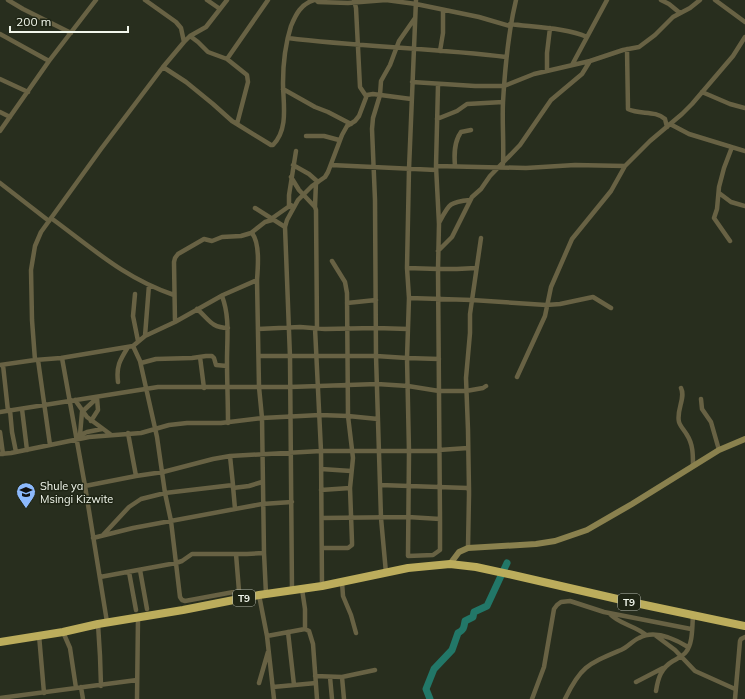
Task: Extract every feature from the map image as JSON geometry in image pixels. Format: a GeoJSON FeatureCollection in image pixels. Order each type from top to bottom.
{"type":"FeatureCollection","features":[{"type":"Feature","properties":{"kind":"highway","name":"T9"},"geometry":{"type":"LineString","coordinates":[[0,642],[63,632],[137,614],[322,586],[408,568],[450,564],[513,575],[745,626]]}},
{"type":"Feature","properties":{"kind":"main road"},"geometry":{"type":"LineString","coordinates":[[450,564],[459,552],[468,548],[536,544],[572,536],[599,524],[719,450],[745,439]]}},
{"type":"Feature","properties":{"kind":"street"},"geometry":{"type":"LineString","coordinates":[[8,0],[71,33]]}},
{"type":"Feature","properties":{"kind":"street"},"geometry":{"type":"LineString","coordinates":[[0,131],[49,61],[96,0]]}},
{"type":"Feature","properties":{"kind":"street"},"geometry":{"type":"LineString","coordinates":[[145,0],[176,22],[181,28],[184,42]]}},
{"type":"Feature","properties":{"kind":"street"},"geometry":{"type":"LineString","coordinates":[[207,0],[220,9]]}},
{"type":"Feature","properties":{"kind":"street"},"geometry":{"type":"LineString","coordinates":[[50,445],[36,360],[32,320],[31,270],[35,246],[50,219],[163,67],[190,36],[206,26],[227,0]]}},
{"type":"Feature","properties":{"kind":"street"},"geometry":{"type":"LineString","coordinates":[[227,59],[268,0]]}},
{"type":"Feature","properties":{"kind":"street"},"geometry":{"type":"LineString","coordinates":[[163,67],[186,82],[213,104],[227,118],[273,145],[282,129],[285,48],[298,11],[305,4],[315,0],[318,2],[386,0],[416,2],[443,10],[510,25],[550,28],[587,37]]}},
{"type":"Feature","properties":{"kind":"street"},"geometry":{"type":"LineString","coordinates":[[503,164],[503,102],[506,57],[510,25],[516,0]]}},
{"type":"Feature","properties":{"kind":"street"},"geometry":{"type":"LineString","coordinates":[[572,65],[607,0]]}},
{"type":"Feature","properties":{"kind":"street"},"geometry":{"type":"LineString","coordinates":[[661,0],[669,4],[680,13]]}},
{"type":"Feature","properties":{"kind":"street"},"geometry":{"type":"LineString","coordinates":[[412,82],[438,85],[504,86],[534,74],[590,61],[639,47],[646,43],[665,24],[700,0]]}},
{"type":"Feature","properties":{"kind":"street"},"geometry":{"type":"LineString","coordinates":[[716,0],[745,22]]}},
{"type":"Feature","properties":{"kind":"street"},"geometry":{"type":"LineString","coordinates":[[354,1],[356,8],[360,87],[366,96]]}},
{"type":"Feature","properties":{"kind":"street"},"geometry":{"type":"LineString","coordinates":[[416,2],[411,99],[407,268],[409,298],[407,358],[409,452],[408,556],[433,555],[440,550],[439,224],[436,168],[438,85]]}},
{"type":"Feature","properties":{"kind":"street"},"geometry":{"type":"LineString","coordinates":[[440,52],[443,33],[443,10]]}},
{"type":"Feature","properties":{"kind":"street"},"geometry":{"type":"LineString","coordinates":[[386,573],[381,518],[376,356],[375,200],[372,129],[373,118],[380,95],[381,81],[390,65],[396,47],[415,17]]}},
{"type":"Feature","properties":{"kind":"street"},"geometry":{"type":"LineString","coordinates":[[547,71],[547,53],[550,28]]}},
{"type":"Feature","properties":{"kind":"street"},"geometry":{"type":"LineString","coordinates":[[0,34],[49,61]]}},
{"type":"Feature","properties":{"kind":"street"},"geometry":{"type":"LineString","coordinates":[[190,36],[208,52],[227,59],[246,72],[248,77],[237,124]]}},
{"type":"Feature","properties":{"kind":"street"},"geometry":{"type":"LineString","coordinates":[[517,377],[545,316],[550,287],[570,243],[611,191],[625,166],[668,125],[682,114],[733,56],[745,37]]}},
{"type":"Feature","properties":{"kind":"street"},"geometry":{"type":"LineString","coordinates":[[288,38],[506,57]]}},
{"type":"Feature","properties":{"kind":"street"},"geometry":{"type":"LineString","coordinates":[[627,50],[628,109],[656,114],[665,119],[668,125],[689,134],[745,151]]}},
{"type":"Feature","properties":{"kind":"street"},"geometry":{"type":"LineString","coordinates":[[438,251],[452,237],[470,200],[481,190],[490,176],[503,164],[524,140],[547,105],[582,74],[590,61]]}},
{"type":"Feature","properties":{"kind":"street"},"geometry":{"type":"LineString","coordinates":[[0,79],[28,92]]}},
{"type":"Feature","properties":{"kind":"street"},"geometry":{"type":"LineString","coordinates":[[283,89],[350,124]]}},
{"type":"Feature","properties":{"kind":"street"},"geometry":{"type":"LineString","coordinates":[[702,92],[730,104],[745,108]]}},
{"type":"Feature","properties":{"kind":"street"},"geometry":{"type":"LineString","coordinates":[[366,96],[369,94],[411,99]]}},
{"type":"Feature","properties":{"kind":"street"},"geometry":{"type":"LineString","coordinates":[[274,699],[263,595],[264,553],[262,504],[262,418],[259,387],[258,265],[253,235],[260,226],[289,207],[317,182],[325,177],[331,166],[339,140],[345,128],[359,116],[366,96]]}},
{"type":"Feature","properties":{"kind":"street"},"geometry":{"type":"LineString","coordinates":[[438,119],[457,111],[467,104],[503,102]]}},
{"type":"Feature","properties":{"kind":"street"},"geometry":{"type":"LineString","coordinates":[[0,112],[10,117]]}},
{"type":"Feature","properties":{"kind":"street"},"geometry":{"type":"LineString","coordinates":[[455,166],[454,152],[458,136],[461,132],[471,130]]}},
{"type":"Feature","properties":{"kind":"street"},"geometry":{"type":"LineString","coordinates":[[306,136],[324,136],[339,140]]}},
{"type":"Feature","properties":{"kind":"street"},"geometry":{"type":"LineString","coordinates":[[730,241],[714,218],[724,168],[732,147]]}},
{"type":"Feature","properties":{"kind":"street"},"geometry":{"type":"LineString","coordinates":[[289,207],[288,195],[296,151]]}},
{"type":"Feature","properties":{"kind":"street"},"geometry":{"type":"LineString","coordinates":[[293,165],[309,174],[317,182],[315,207],[317,219],[316,357],[321,451],[322,586]]}},
{"type":"Feature","properties":{"kind":"street"},"geometry":{"type":"LineString","coordinates":[[331,166],[409,169],[455,166],[539,168],[575,165],[625,166]]}},
{"type":"Feature","properties":{"kind":"street"},"geometry":{"type":"LineString","coordinates":[[291,177],[298,188],[315,207]]}},
{"type":"Feature","properties":{"kind":"street"},"geometry":{"type":"LineString","coordinates":[[0,183],[120,270],[149,286],[174,295]]}},
{"type":"Feature","properties":{"kind":"street"},"geometry":{"type":"LineString","coordinates":[[719,193],[731,202],[745,206]]}},
{"type":"Feature","properties":{"kind":"street"},"geometry":{"type":"LineString","coordinates":[[292,591],[290,357],[285,227],[287,220],[298,200]]}},
{"type":"Feature","properties":{"kind":"street"},"geometry":{"type":"LineString","coordinates":[[439,224],[451,204],[470,200]]}},
{"type":"Feature","properties":{"kind":"street"},"geometry":{"type":"LineString","coordinates":[[255,208],[285,227]]}},
{"type":"Feature","properties":{"kind":"street"},"geometry":{"type":"LineString","coordinates":[[260,212],[262,219],[260,226]]}},
{"type":"Feature","properties":{"kind":"street"},"geometry":{"type":"LineString","coordinates":[[175,322],[174,262],[178,254],[204,240],[212,241],[222,237],[253,235]]}},
{"type":"Feature","properties":{"kind":"street"},"geometry":{"type":"LineString","coordinates":[[468,548],[466,378],[470,334],[470,314],[476,268],[482,238]]}},
{"type":"Feature","properties":{"kind":"street"},"geometry":{"type":"LineString","coordinates":[[322,548],[350,548],[352,542],[350,488],[353,458],[348,416],[347,302],[345,282],[332,261]]}},
{"type":"Feature","properties":{"kind":"street"},"geometry":{"type":"LineString","coordinates":[[407,268],[476,268]]}},
{"type":"Feature","properties":{"kind":"street"},"geometry":{"type":"LineString","coordinates":[[118,382],[116,369],[122,356],[131,346],[145,336],[175,322],[222,296],[257,280]]}},
{"type":"Feature","properties":{"kind":"street"},"geometry":{"type":"LineString","coordinates":[[145,336],[149,286]]}},
{"type":"Feature","properties":{"kind":"street"},"geometry":{"type":"LineString","coordinates":[[135,294],[133,316],[138,341]]}},
{"type":"Feature","properties":{"kind":"street"},"geometry":{"type":"LineString","coordinates":[[222,296],[227,314],[228,328],[228,423]]}},
{"type":"Feature","properties":{"kind":"street"},"geometry":{"type":"LineString","coordinates":[[409,298],[439,298],[546,305],[560,304],[593,297],[611,308]]}},
{"type":"Feature","properties":{"kind":"street"},"geometry":{"type":"LineString","coordinates":[[347,302],[376,300]]}},
{"type":"Feature","properties":{"kind":"street"},"geometry":{"type":"LineString","coordinates":[[197,309],[213,325],[228,328]]}},
{"type":"Feature","properties":{"kind":"street"},"geometry":{"type":"LineString","coordinates":[[258,329],[408,329]]}},
{"type":"Feature","properties":{"kind":"street"},"geometry":{"type":"LineString","coordinates":[[16,452],[1,365],[62,358],[131,346]]}},
{"type":"Feature","properties":{"kind":"street"},"geometry":{"type":"LineString","coordinates":[[131,346],[140,363],[155,429],[171,521],[180,597],[182,600],[185,601],[239,591],[236,554]]}},
{"type":"Feature","properties":{"kind":"street"},"geometry":{"type":"LineString","coordinates":[[140,363],[156,359],[212,356],[216,365],[227,366]]}},
{"type":"Feature","properties":{"kind":"street"},"geometry":{"type":"LineString","coordinates":[[259,356],[376,356],[439,358]]}},
{"type":"Feature","properties":{"kind":"street"},"geometry":{"type":"LineString","coordinates":[[200,357],[204,388]]}},
{"type":"Feature","properties":{"kind":"street"},"geometry":{"type":"LineString","coordinates":[[62,358],[73,400],[107,622]]}},
{"type":"Feature","properties":{"kind":"street"},"geometry":{"type":"LineString","coordinates":[[0,412],[158,387],[318,387],[377,384],[408,386],[439,391],[466,391],[483,388],[486,386]]}},
{"type":"Feature","properties":{"kind":"street"},"geometry":{"type":"LineString","coordinates":[[681,388],[683,394],[679,413],[679,422],[691,442],[693,465]]}},
{"type":"Feature","properties":{"kind":"street"},"geometry":{"type":"LineString","coordinates":[[78,437],[82,412],[98,397]]}},
{"type":"Feature","properties":{"kind":"street"},"geometry":{"type":"LineString","coordinates":[[91,421],[98,410],[98,397]]}},
{"type":"Feature","properties":{"kind":"street"},"geometry":{"type":"LineString","coordinates":[[701,399],[702,409],[711,422],[719,450]]}},
{"type":"Feature","properties":{"kind":"street"},"geometry":{"type":"LineString","coordinates":[[73,400],[91,421],[110,434]]}},
{"type":"Feature","properties":{"kind":"street"},"geometry":{"type":"LineString","coordinates":[[22,409],[27,450]]}},
{"type":"Feature","properties":{"kind":"street"},"geometry":{"type":"LineString","coordinates":[[78,437],[141,433],[169,425],[187,423],[228,423],[262,418],[291,416],[320,415],[378,419]]}},
{"type":"Feature","properties":{"kind":"street"},"geometry":{"type":"LineString","coordinates":[[0,432],[2,454],[50,445],[78,437],[87,432],[102,429]]}},
{"type":"Feature","properties":{"kind":"street"},"geometry":{"type":"LineString","coordinates":[[128,433],[136,476]]}},
{"type":"Feature","properties":{"kind":"street"},"geometry":{"type":"LineString","coordinates":[[85,486],[163,472],[206,460],[230,456],[321,451],[439,451],[468,448]]}},
{"type":"Feature","properties":{"kind":"street"},"geometry":{"type":"LineString","coordinates":[[230,456],[235,509]]}},
{"type":"Feature","properties":{"kind":"street"},"geometry":{"type":"LineString","coordinates":[[321,469],[351,471]]}},
{"type":"Feature","properties":{"kind":"street"},"geometry":{"type":"LineString","coordinates":[[103,536],[122,515],[141,499],[165,493],[233,486],[249,486],[262,482]]}},
{"type":"Feature","properties":{"kind":"street"},"geometry":{"type":"LineString","coordinates":[[380,485],[467,488],[468,490]]}},
{"type":"Feature","properties":{"kind":"street"},"geometry":{"type":"LineString","coordinates":[[321,490],[350,488]]}},
{"type":"Feature","properties":{"kind":"street"},"geometry":{"type":"LineString","coordinates":[[93,538],[171,521],[262,504],[292,502]]}},
{"type":"Feature","properties":{"kind":"street"},"geometry":{"type":"LineString","coordinates":[[322,518],[408,517],[440,519]]}},
{"type":"Feature","properties":{"kind":"street"},"geometry":{"type":"LineString","coordinates":[[100,578],[176,563],[192,554],[264,553]]}},
{"type":"Feature","properties":{"kind":"street"},"geometry":{"type":"LineString","coordinates":[[140,570],[147,609]]}},
{"type":"Feature","properties":{"kind":"street"},"geometry":{"type":"LineString","coordinates":[[129,572],[137,614],[138,699]]}},
{"type":"Feature","properties":{"kind":"street"},"geometry":{"type":"LineString","coordinates":[[342,582],[343,596],[351,615],[356,633]]}},
{"type":"Feature","properties":{"kind":"street"},"geometry":{"type":"LineString","coordinates":[[302,589],[305,609],[305,628]]}},
{"type":"Feature","properties":{"kind":"street"},"geometry":{"type":"LineString","coordinates":[[532,699],[544,667],[552,616],[557,605],[565,601],[570,601],[609,613],[691,630]]}},
{"type":"Feature","properties":{"kind":"street"},"geometry":{"type":"LineString","coordinates":[[609,613],[615,618],[646,635]]}},
{"type":"Feature","properties":{"kind":"street"},"geometry":{"type":"LineString","coordinates":[[688,664],[688,649],[694,616]]}},
{"type":"Feature","properties":{"kind":"street"},"geometry":{"type":"LineString","coordinates":[[98,624],[100,686]]}},
{"type":"Feature","properties":{"kind":"street"},"geometry":{"type":"LineString","coordinates":[[267,636],[305,628],[309,630],[312,637],[317,699]]}},
{"type":"Feature","properties":{"kind":"street"},"geometry":{"type":"LineString","coordinates":[[63,632],[70,648],[76,688]]}},
{"type":"Feature","properties":{"kind":"street"},"geometry":{"type":"LineString","coordinates":[[288,632],[294,685]]}},
{"type":"Feature","properties":{"kind":"street"},"geometry":{"type":"LineString","coordinates":[[39,635],[44,693]]}},
{"type":"Feature","properties":{"kind":"street"},"geometry":{"type":"LineString","coordinates":[[565,699],[575,681],[587,666],[598,659],[622,649],[638,638],[646,635],[664,636],[679,641],[688,649]]}},
{"type":"Feature","properties":{"kind":"street"},"geometry":{"type":"LineString","coordinates":[[654,635],[669,645],[700,674],[735,689]]}},
{"type":"Feature","properties":{"kind":"street"},"geometry":{"type":"LineString","coordinates":[[735,699],[740,641],[745,637]]}},
{"type":"Feature","properties":{"kind":"street"},"geometry":{"type":"LineString","coordinates":[[259,683],[269,649]]}},
{"type":"Feature","properties":{"kind":"street"},"geometry":{"type":"LineString","coordinates":[[636,682],[664,668],[681,657],[688,649]]}},
{"type":"Feature","properties":{"kind":"street"},"geometry":{"type":"LineString","coordinates":[[656,691],[658,679],[664,668]]}},
{"type":"Feature","properties":{"kind":"street"},"geometry":{"type":"LineString","coordinates":[[315,676],[342,677],[375,670]]}},
{"type":"Feature","properties":{"kind":"street"},"geometry":{"type":"LineString","coordinates":[[330,677],[332,699]]}},
{"type":"Feature","properties":{"kind":"street"},"geometry":{"type":"LineString","coordinates":[[342,677],[344,699]]}},
{"type":"Feature","properties":{"kind":"street"},"geometry":{"type":"LineString","coordinates":[[0,698],[36,696],[44,693],[81,687],[100,686],[137,680]]}},
{"type":"Feature","properties":{"kind":"street"},"geometry":{"type":"LineString","coordinates":[[273,687],[316,683]]}},
{"type":"Feature","properties":{"kind":"street"},"geometry":{"type":"LineString","coordinates":[[81,687],[83,699]]}},
{"type":"Feature","properties":{"kind":"waterway"},"geometry":{"type":"LineString","coordinates":[[430,699],[426,689],[434,669],[452,650],[458,633],[463,628],[465,621],[473,617],[474,612],[487,606],[507,563]]}},
{"type":"Feature","properties":{"kind":"place","name":"Shule ya Msingi Kizwite"},"geometry":{"type":"Point","coordinates":[26,509]}}]}
